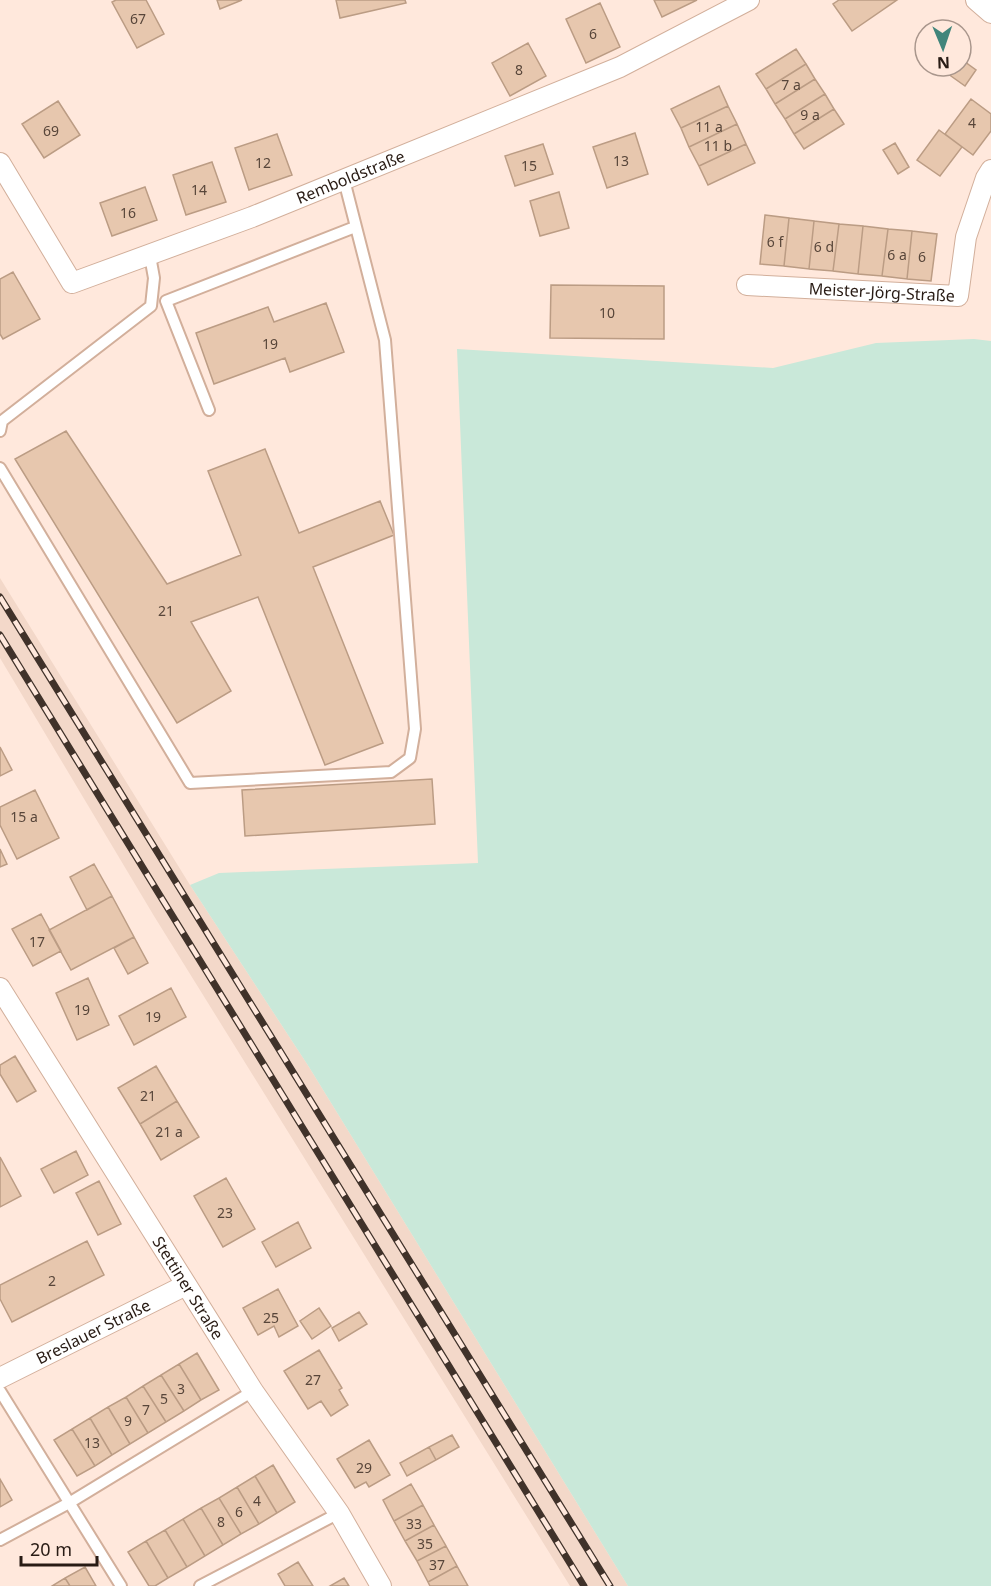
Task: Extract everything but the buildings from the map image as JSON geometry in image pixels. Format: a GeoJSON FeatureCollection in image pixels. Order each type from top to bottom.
{"type":"FeatureCollection","features":[{"type":"Feature","properties":{"kind":"street","name":"Remboldstraße"},"geometry":{"type":"LineString","coordinates":[[0,164],[72,283],[150,256],[344,180],[620,67],[749,0]]}},
{"type":"Feature","properties":{"kind":"street"},"geometry":{"type":"LineString","coordinates":[[976,0],[991,13]]}},
{"type":"Feature","properties":{"kind":"street","name":"Meister-Jörg-Straße"},"geometry":{"type":"LineString","coordinates":[[747,285],[958,296],[966,237],[986,178],[991,170]]}},
{"type":"Feature","properties":{"kind":"street","name":"Stettiner Straße"},"geometry":{"type":"LineString","coordinates":[[0,988],[253,1391],[339,1513],[381,1586]]}},
{"type":"Feature","properties":{"kind":"street","name":"Breslauer Straße"},"geometry":{"type":"LineString","coordinates":[[0,1378],[186,1284]]}},
{"type":"Feature","properties":{"kind":"lane"},"geometry":{"type":"LineString","coordinates":[[0,468],[190,783],[391,772],[410,758],[415,729],[385,340],[344,180]]}},
{"type":"Feature","properties":{"kind":"lane"},"geometry":{"type":"LineString","coordinates":[[0,431],[2,421],[151,306],[355,227]]}},
{"type":"Feature","properties":{"kind":"lane"},"geometry":{"type":"LineString","coordinates":[[150,256],[154,278],[151,306]]}},
{"type":"Feature","properties":{"kind":"lane"},"geometry":{"type":"LineString","coordinates":[[166,301],[209,410]]}},
{"type":"Feature","properties":{"kind":"lane"},"geometry":{"type":"LineString","coordinates":[[0,1391],[121,1586]]}},
{"type":"Feature","properties":{"kind":"lane"},"geometry":{"type":"LineString","coordinates":[[0,1540],[69,1503],[253,1391]]}},
{"type":"Feature","properties":{"kind":"lane"},"geometry":{"type":"LineString","coordinates":[[200,1586],[339,1513]]}},
{"type":"Feature","properties":{"kind":"shaded area"},"geometry":{"type":"Polygon","coordinates":[[[0,578],[190,885],[309,1067],[628,1586],[570,1586],[154,916],[0,658],[0,578]]]}},
{"type":"Feature","properties":{"kind":"green space"},"geometry":{"type":"Polygon","coordinates":[[[974,339],[991,341],[991,1586],[628,1586],[309,1067],[190,885],[219,873],[478,863],[457,349],[773,368],[876,343],[974,339]]]}},
{"type":"Feature","properties":{"kind":"railway"},"geometry":{"type":"LineString","coordinates":[[0,597],[610,1586]]}},
{"type":"Feature","properties":{"kind":"railway"},"geometry":{"type":"LineString","coordinates":[[0,635],[584,1586]]}}]}
